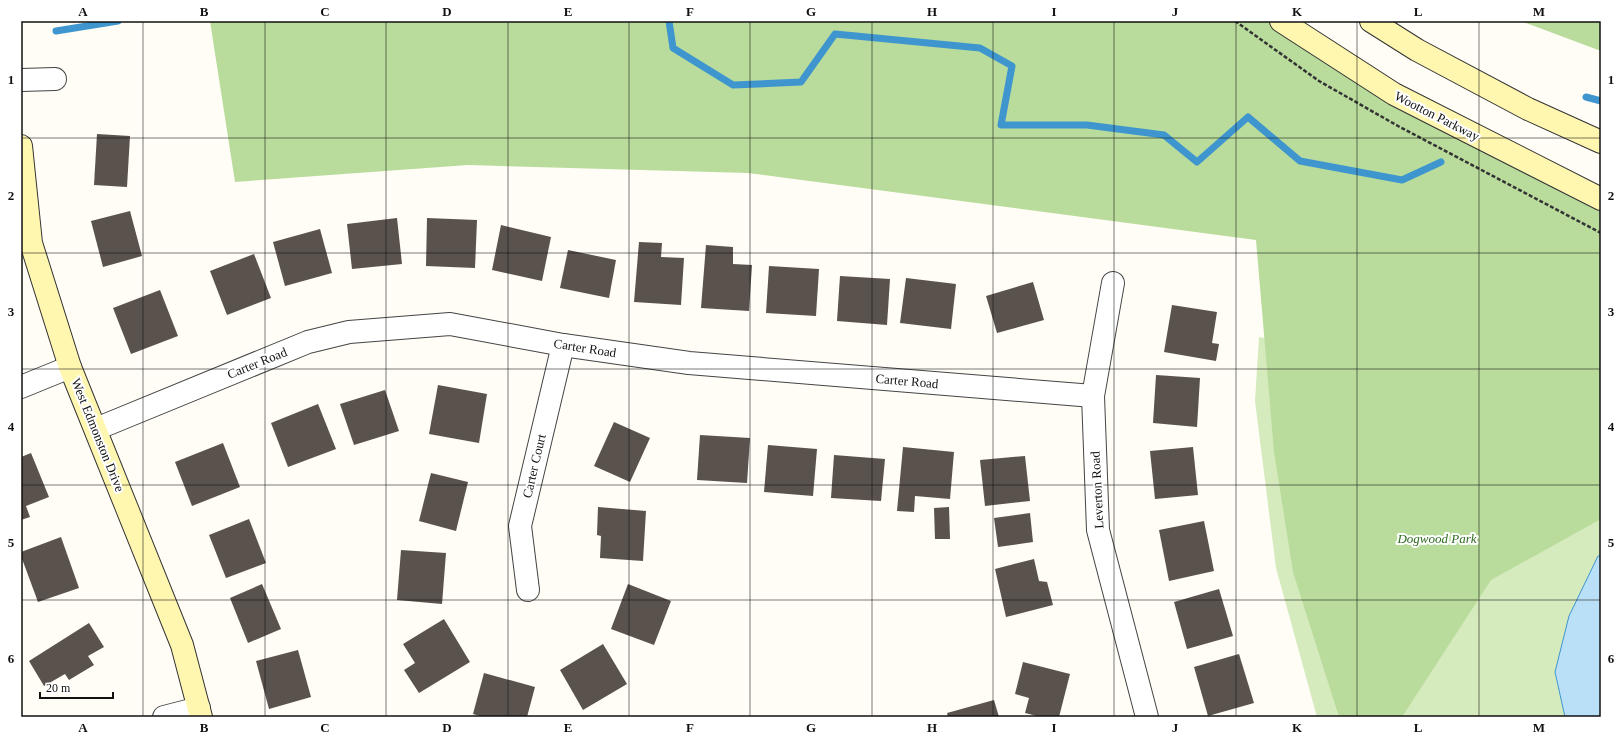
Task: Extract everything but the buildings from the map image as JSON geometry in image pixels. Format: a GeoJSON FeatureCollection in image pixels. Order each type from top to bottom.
{"type":"FeatureCollection","features":[{"type":"Feature","properties":{"kind":"main road","name":"Wootton Parkway"},"geometry":{"type":"LineString","coordinates":[[1281,21],[1394,94],[1601,199]]}},
{"type":"Feature","properties":{"kind":"main road"},"geometry":{"type":"LineString","coordinates":[[1371,21],[1417,50],[1528,109],[1601,142]]}},
{"type":"Feature","properties":{"kind":"main road","name":"West Edmonston Drive"},"geometry":{"type":"LineString","coordinates":[[21,146],[31,243],[70,367],[182,645],[200,713]]}},
{"type":"Feature","properties":{"kind":"street"},"geometry":{"type":"LineString","coordinates":[[21,80],[55,79]]}},
{"type":"Feature","properties":{"kind":"street","name":"Leverton Road"},"geometry":{"type":"LineString","coordinates":[[1113,283],[1093,396],[1098,530],[1147,717]]}},
{"type":"Feature","properties":{"kind":"street","name":"Carter Road"},"geometry":{"type":"LineString","coordinates":[[96,429],[308,342],[349,332],[450,324],[563,345],[689,363],[1093,396]]}},
{"type":"Feature","properties":{"kind":"street","name":"Carter Court"},"geometry":{"type":"LineString","coordinates":[[528,590],[520,526],[563,345]]}},
{"type":"Feature","properties":{"kind":"street"},"geometry":{"type":"LineString","coordinates":[[21,387],[70,367]]}},
{"type":"Feature","properties":{"kind":"street"},"geometry":{"type":"LineString","coordinates":[[164,717],[200,713]]}},
{"type":"Feature","properties":{"kind":"green space"},"geometry":{"type":"Polygon","coordinates":[[[210,21],[1281,21],[1601,199],[1601,519],[1491,580],[1402,717],[1339,717],[1293,572],[1274,452],[1256,240],[748,173],[468,165],[235,182],[210,21]]]}},
{"type":"Feature","properties":{"kind":"green space"},"geometry":{"type":"Polygon","coordinates":[[[1521,21],[1601,21],[1601,51],[1521,21]]]}},
{"type":"Feature","properties":{"kind":"green space","name":"Dogwood Park"},"geometry":{"type":"Polygon","coordinates":[[[1259,337],[1380,358],[1601,403],[1601,717],[1317,717],[1276,568],[1255,401],[1259,337]]]}},
{"type":"Feature","properties":{"kind":"water"},"geometry":{"type":"Polygon","coordinates":[[[1598,556],[1601,556],[1601,717],[1565,717],[1555,672],[1569,616],[1598,556]]]}},
{"type":"Feature","properties":{"kind":"waterway"},"geometry":{"type":"LineString","coordinates":[[56,31],[118,21]]}},
{"type":"Feature","properties":{"kind":"waterway"},"geometry":{"type":"LineString","coordinates":[[669,21],[673,48],[733,85],[801,82],[835,34],[980,48],[1012,66],[1001,125],[1087,125],[1164,135],[1197,162],[1248,117],[1300,161],[1402,180],[1441,162]]}},
{"type":"Feature","properties":{"kind":"waterway"},"geometry":{"type":"LineString","coordinates":[[1586,97],[1601,101]]}}]}
